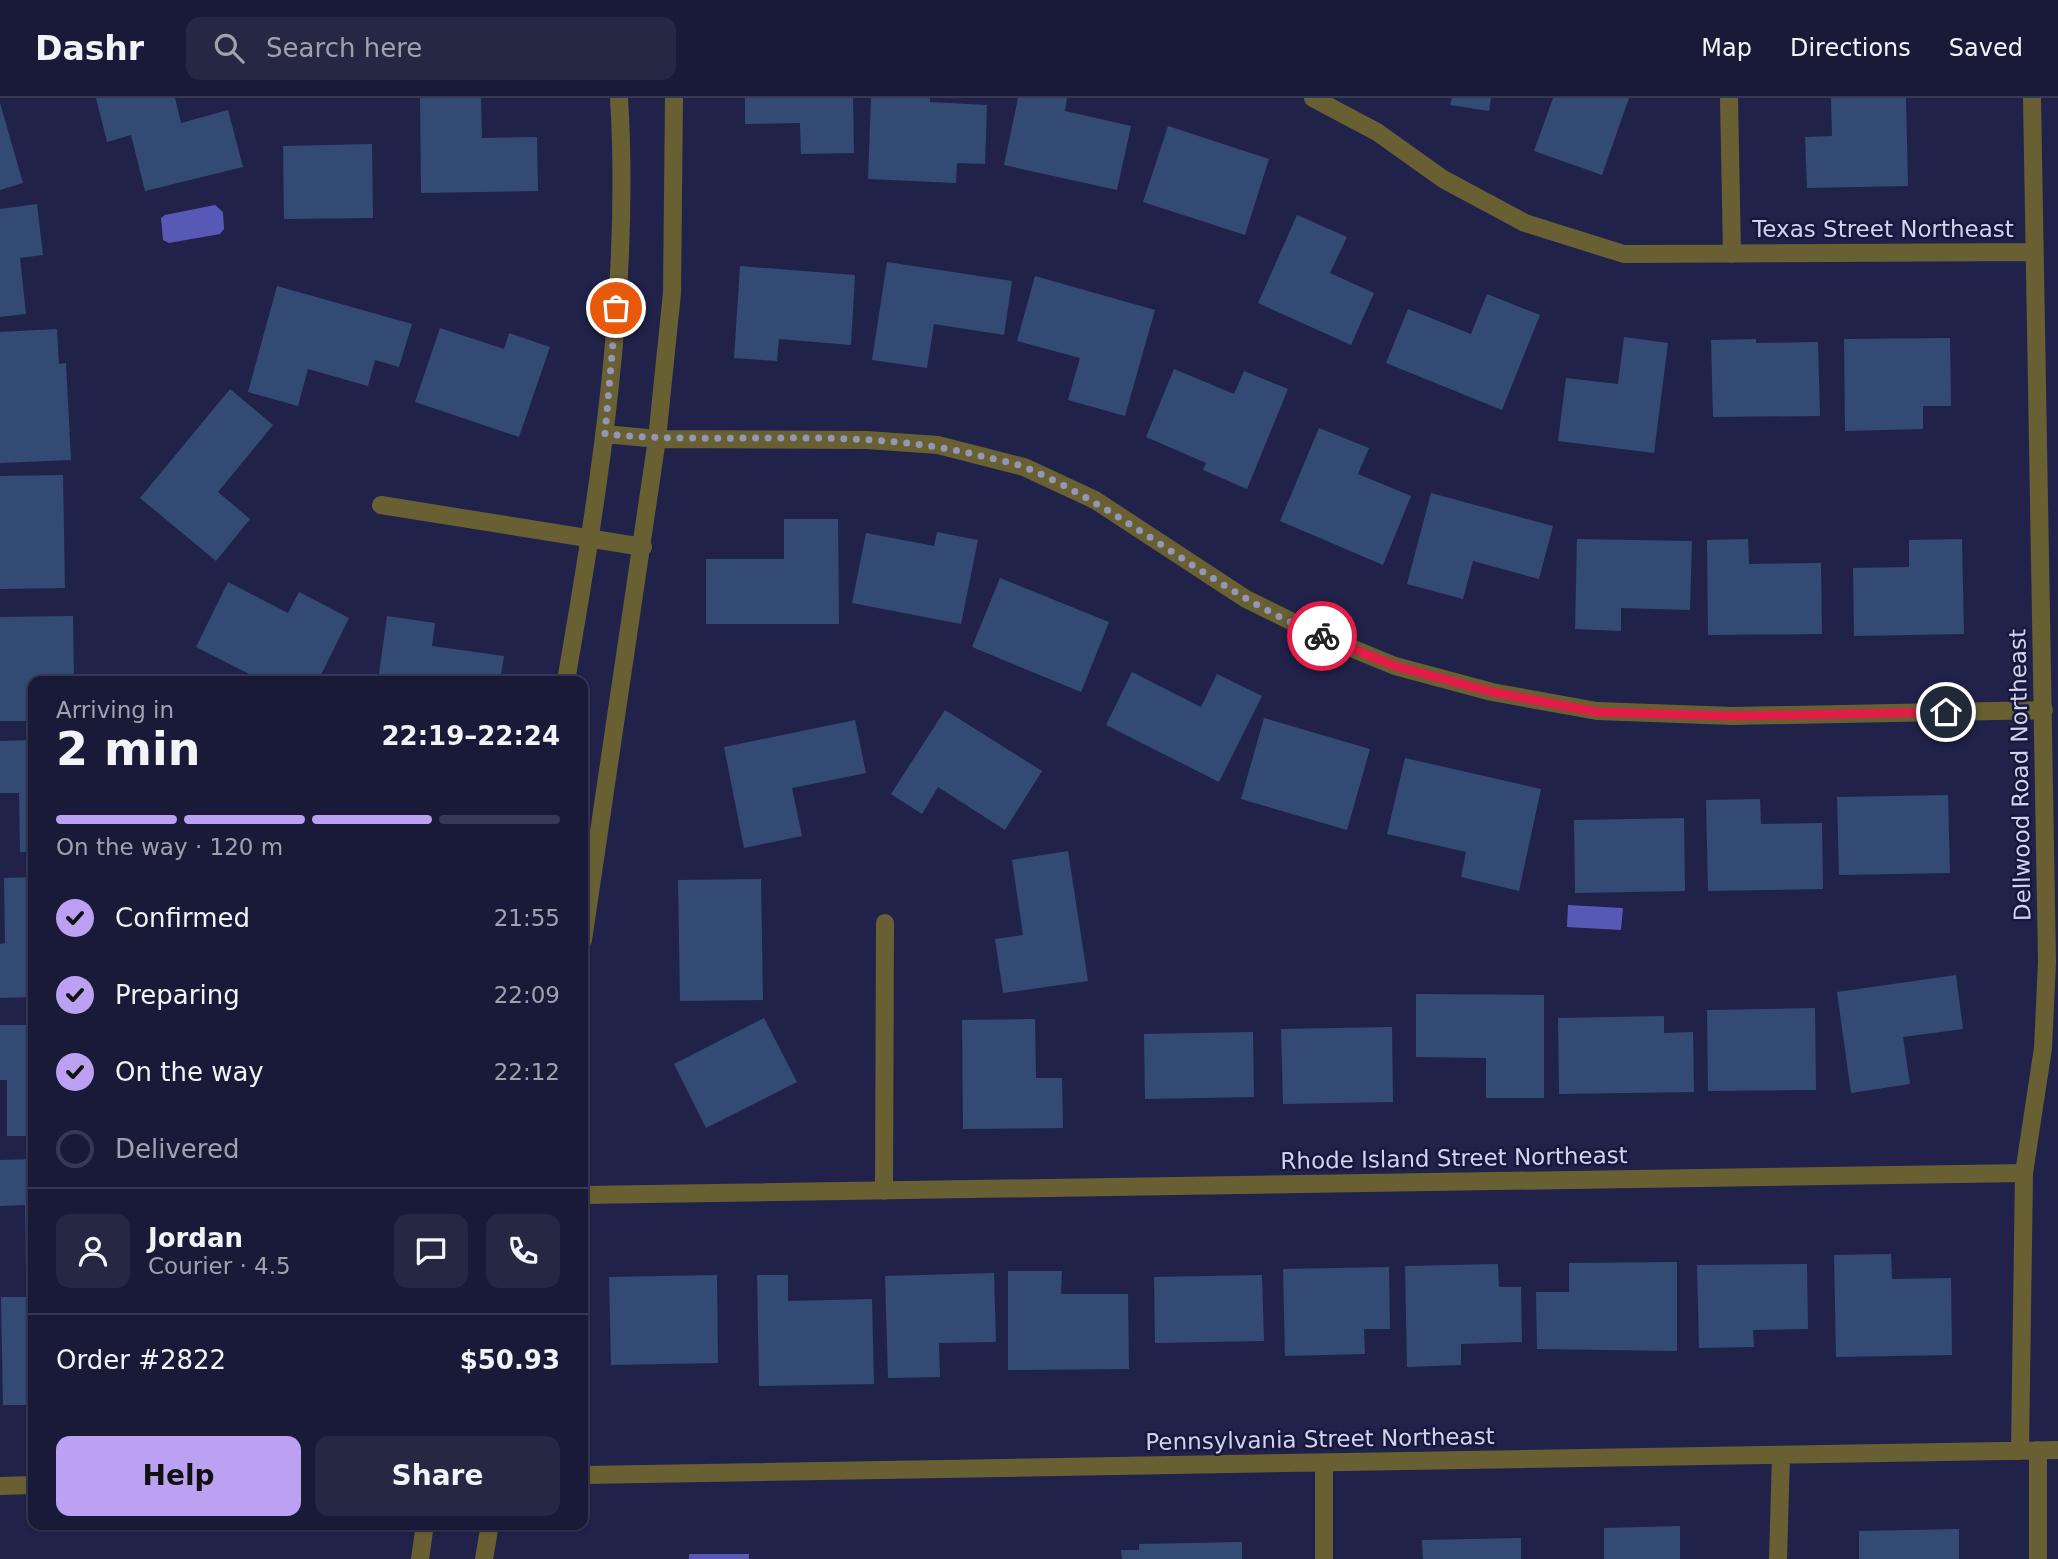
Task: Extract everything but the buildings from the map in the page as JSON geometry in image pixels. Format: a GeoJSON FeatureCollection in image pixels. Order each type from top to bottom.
{"type":"FeatureCollection","features":[{"type":"Feature","properties":{"kind":"street"},"geometry":{"type":"LineString","coordinates":[[567,676],[605,434],[618,283],[619,98]]}},
{"type":"Feature","properties":{"kind":"street"},"geometry":{"type":"LineString","coordinates":[[588,907],[657,439],[672,293],[674,98]]}},
{"type":"Feature","properties":{"kind":"street","name":"Texas Street Northeast"},"geometry":{"type":"LineString","coordinates":[[1313,98],[1377,132],[1443,179],[1525,223],[1624,254],[2034,252]]}},
{"type":"Feature","properties":{"kind":"street","name":"Texas Street Northeast"},"geometry":{"type":"LineString","coordinates":[[1729,98],[1732,254]]}},
{"type":"Feature","properties":{"kind":"street","name":"Dellwood Road Northeast"},"geometry":{"type":"LineString","coordinates":[[2032,98],[2034,252],[2050,562],[2043,710],[2047,962],[2043,1048],[2024,1173],[2029,1451],[2038,1559]]}},
{"type":"Feature","properties":{"kind":"street"},"geometry":{"type":"LineString","coordinates":[[605,434],[657,439],[867,440],[938,445],[1024,467],[1095,500],[1246,599],[1317,634],[1395,666],[1492,692],[1597,712],[1733,716],[2043,710]]}},
{"type":"Feature","properties":{"kind":"street"},"geometry":{"type":"LineString","coordinates":[[381,505],[643,547]]}},
{"type":"Feature","properties":{"kind":"street"},"geometry":{"type":"LineString","coordinates":[[884,1191],[885,923]]}},
{"type":"Feature","properties":{"kind":"street","name":"Rhode Island Street Northeast"},"geometry":{"type":"LineString","coordinates":[[588,1195],[2024,1173]]}},
{"type":"Feature","properties":{"kind":"street","name":"Pennsylvania Street Northeast"},"geometry":{"type":"LineString","coordinates":[[588,1475],[2058,1450]]}},
{"type":"Feature","properties":{"kind":"street"},"geometry":{"type":"LineString","coordinates":[[1778,1559],[1780,1455]]}},
{"type":"Feature","properties":{"kind":"street"},"geometry":{"type":"LineString","coordinates":[[1324,1464],[1324,1559]]}},
{"type":"Feature","properties":{"kind":"street"},"geometry":{"type":"LineString","coordinates":[[0,1486],[28,1485]]}},
{"type":"Feature","properties":{"kind":"street"},"geometry":{"type":"LineString","coordinates":[[420,1559],[424,1530]]}},
{"type":"Feature","properties":{"kind":"street"},"geometry":{"type":"LineString","coordinates":[[484,1559],[489,1530]]}},
{"type":"Feature","properties":{"kind":"shaded area"},"geometry":{"type":"Polygon","coordinates":[[[215,205],[223,212],[224,229],[220,234],[169,243],[163,240],[161,218],[165,215],[215,205]]]}},
{"type":"Feature","properties":{"kind":"shaded area"},"geometry":{"type":"Polygon","coordinates":[[[1568,905],[1623,908],[1621,930],[1567,927],[1568,905]]]}},
{"type":"Feature","properties":{"kind":"shaded area"},"geometry":{"type":"Polygon","coordinates":[[[689,1554],[749,1554],[749,1559],[689,1559],[689,1554]]]}},
{"type":"Feature","properties":{"kind":"way so far"},"geometry":{"type":"LineString","coordinates":[[616,308],[605,434],[657,439],[867,440],[938,445],[1024,467],[1095,500],[1246,599],[1322,636]]}},
{"type":"Feature","properties":{"kind":"route"},"geometry":{"type":"LineString","coordinates":[[1322,636],[1395,666],[1492,692],[1597,712],[1733,716],[1946,712]]}}]}
